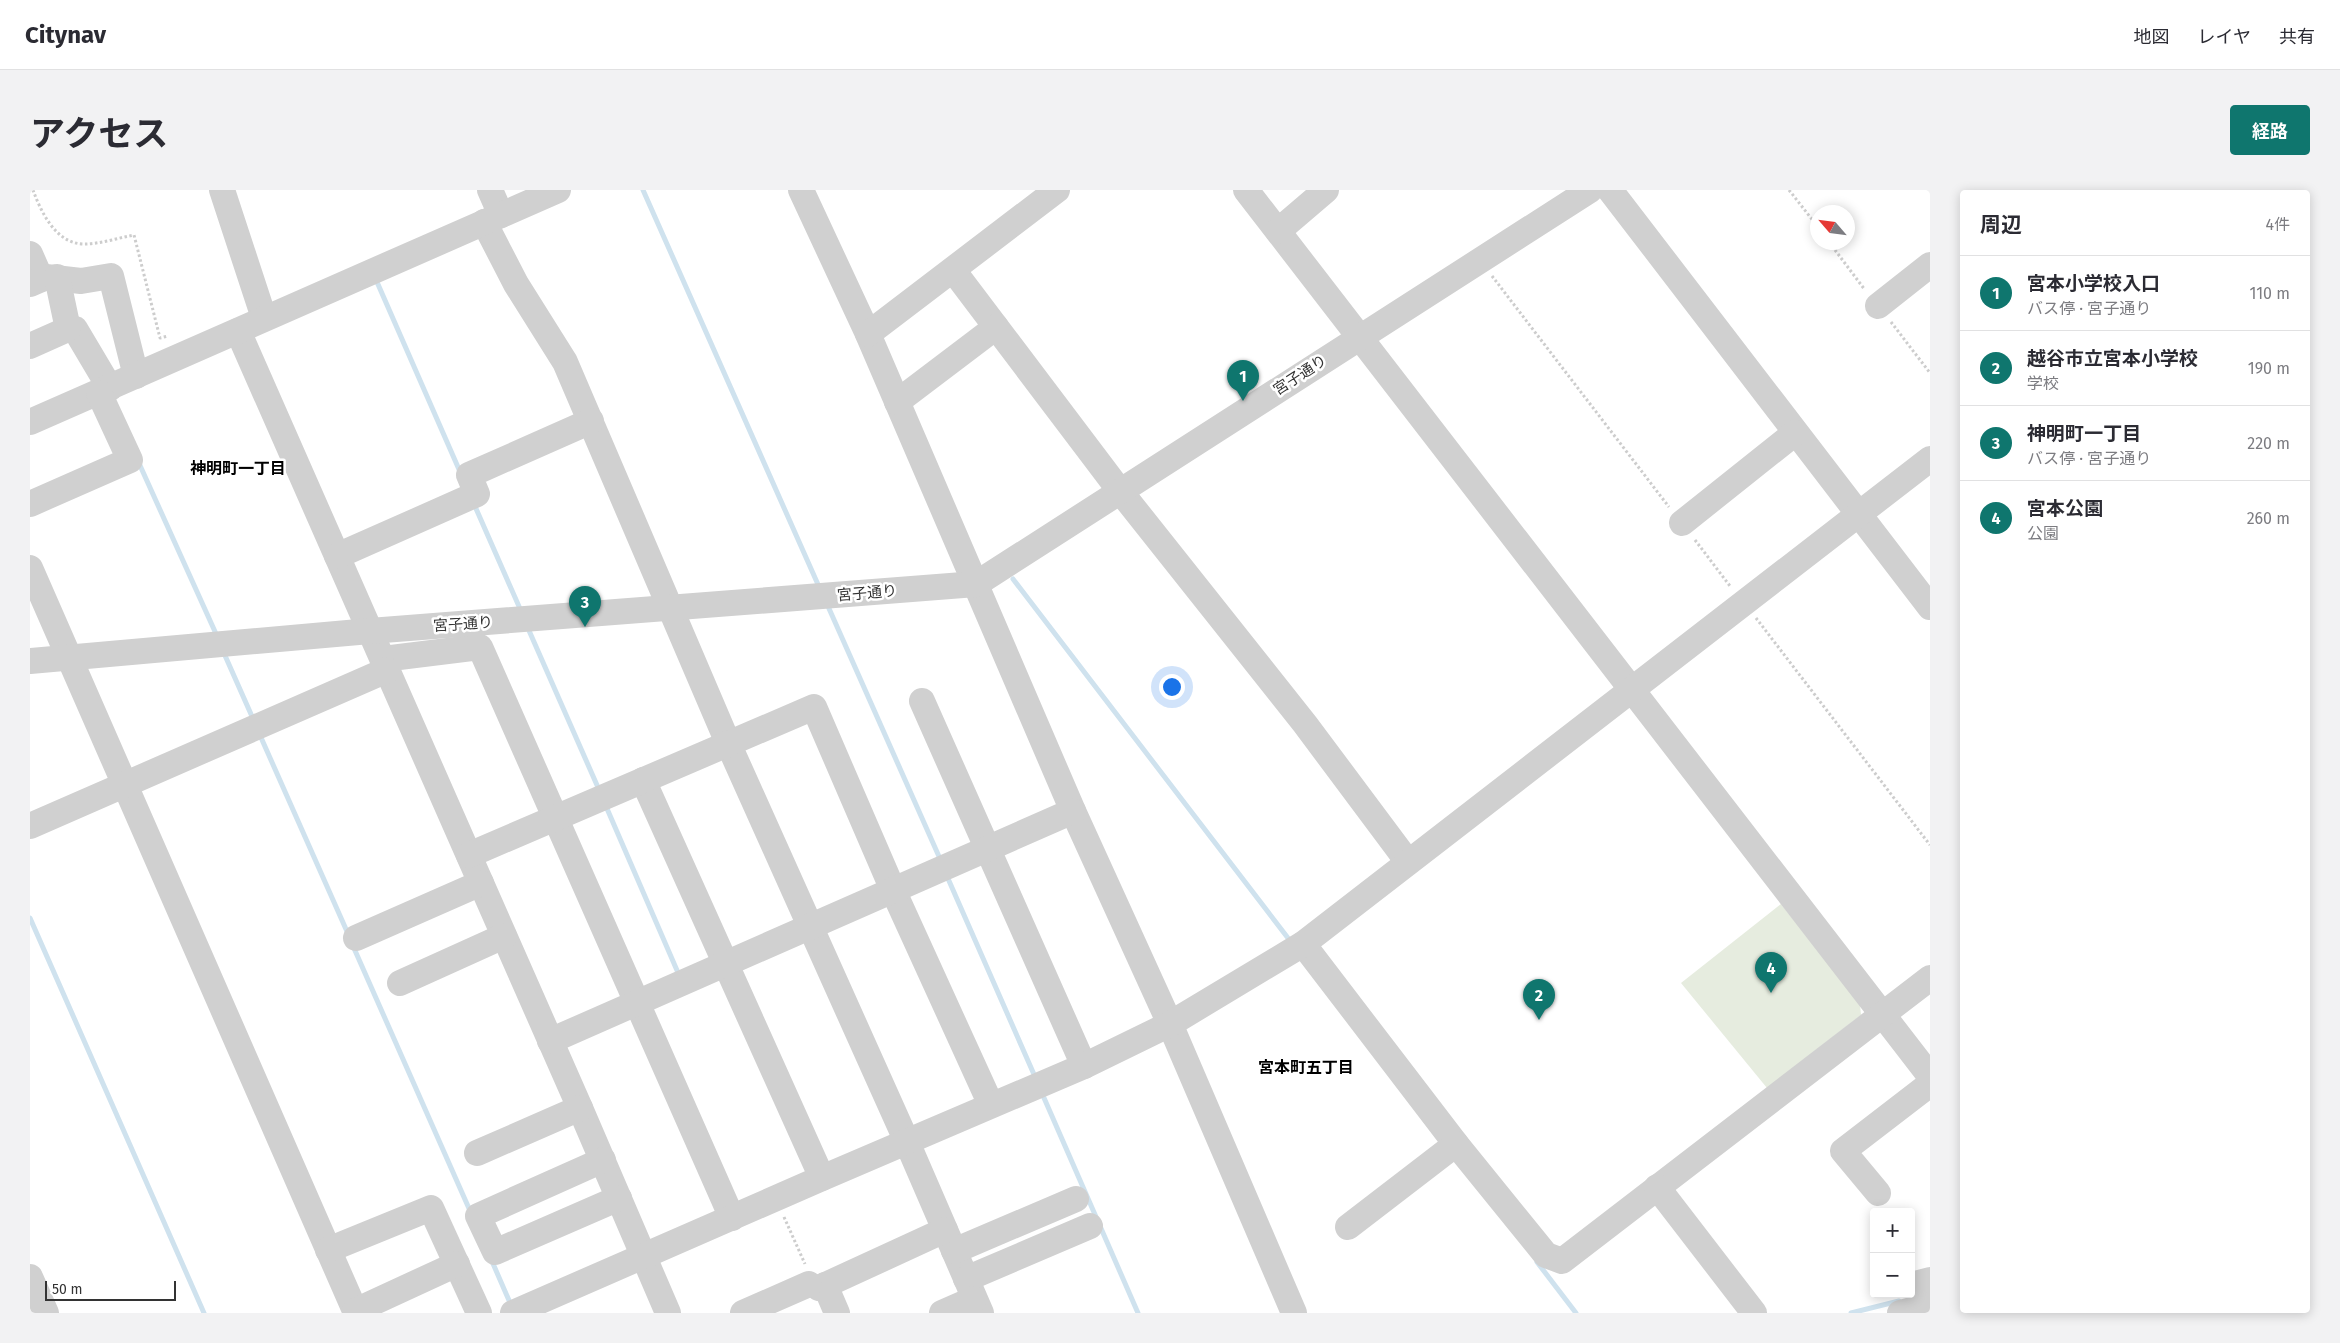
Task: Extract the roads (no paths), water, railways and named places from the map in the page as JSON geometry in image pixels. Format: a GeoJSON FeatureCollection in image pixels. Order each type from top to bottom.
{"type":"FeatureCollection","features":[{"type":"Feature","properties":{"kind":"street"},"geometry":{"type":"LineString","coordinates":[[222,190],[264,318]]}},
{"type":"Feature","properties":{"kind":"street"},"geometry":{"type":"LineString","coordinates":[[490,190],[493,218],[516,284],[565,362],[728,744],[907,1142],[974,1297]]}},
{"type":"Feature","properties":{"kind":"street"},"geometry":{"type":"LineString","coordinates":[[30,422],[558,190]]}},
{"type":"Feature","properties":{"kind":"street"},"geometry":{"type":"LineString","coordinates":[[802,190],[898,402],[1074,811],[1170,1024],[1294,1313]]}},
{"type":"Feature","properties":{"kind":"street"},"geometry":{"type":"LineString","coordinates":[[868,334],[1057,190]]}},
{"type":"Feature","properties":{"kind":"street"},"geometry":{"type":"LineString","coordinates":[[1246,190],[1930,1076]]}},
{"type":"Feature","properties":{"kind":"street"},"geometry":{"type":"LineString","coordinates":[[1278,231],[1326,190]]}},
{"type":"Feature","properties":{"kind":"street","name":"宮子通り"},"geometry":{"type":"LineString","coordinates":[[30,661],[370,631],[976,584],[1590,190]]}},
{"type":"Feature","properties":{"kind":"street"},"geometry":{"type":"LineString","coordinates":[[1610,190],[1930,608]]}},
{"type":"Feature","properties":{"kind":"street"},"geometry":{"type":"LineString","coordinates":[[30,254],[68,329]]}},
{"type":"Feature","properties":{"kind":"street"},"geometry":{"type":"LineString","coordinates":[[1878,306],[1930,265]]}},
{"type":"Feature","properties":{"kind":"street"},"geometry":{"type":"LineString","coordinates":[[953,270],[1120,491],[1305,724],[1408,862]]}},
{"type":"Feature","properties":{"kind":"street"},"geometry":{"type":"LineString","coordinates":[[43,280],[81,281],[110,276],[136,376]]}},
{"type":"Feature","properties":{"kind":"street"},"geometry":{"type":"LineString","coordinates":[[898,402],[996,327]]}},
{"type":"Feature","properties":{"kind":"street"},"geometry":{"type":"LineString","coordinates":[[30,346],[68,329],[75,329],[105,390],[130,460],[30,504]]}},
{"type":"Feature","properties":{"kind":"street"},"geometry":{"type":"LineString","coordinates":[[238,331],[603,1160],[668,1313]]}},
{"type":"Feature","properties":{"kind":"street"},"geometry":{"type":"LineString","coordinates":[[336,556],[477,494],[469,475],[591,421]]}},
{"type":"Feature","properties":{"kind":"street"},"geometry":{"type":"LineString","coordinates":[[1682,523],[1796,433]]}},
{"type":"Feature","properties":{"kind":"street"},"geometry":{"type":"LineString","coordinates":[[513,1313],[1084,1066],[1170,1024],[1304,944],[1930,459]]}},
{"type":"Feature","properties":{"kind":"street"},"geometry":{"type":"LineString","coordinates":[[30,568],[355,1312],[457,1264]]}},
{"type":"Feature","properties":{"kind":"street"},"geometry":{"type":"LineString","coordinates":[[30,826],[124,785],[385,664],[480,647],[732,1218]]}},
{"type":"Feature","properties":{"kind":"street"},"geometry":{"type":"LineString","coordinates":[[922,701],[1084,1066]]}},
{"type":"Feature","properties":{"kind":"street"},"geometry":{"type":"LineString","coordinates":[[469,855],[814,707],[893,890],[991,1105]]}},
{"type":"Feature","properties":{"kind":"street"},"geometry":{"type":"LineString","coordinates":[[644,780],[822,1178]]}},
{"type":"Feature","properties":{"kind":"street"},"geometry":{"type":"LineString","coordinates":[[550,1040],[1074,811]]}},
{"type":"Feature","properties":{"kind":"street"},"geometry":{"type":"LineString","coordinates":[[356,938],[481,883]]}},
{"type":"Feature","properties":{"kind":"street"},"geometry":{"type":"LineString","coordinates":[[400,983],[504,936]]}},
{"type":"Feature","properties":{"kind":"street"},"geometry":{"type":"LineString","coordinates":[[1304,944],[1456,1144],[1546,1255],[1562,1261],[1657,1186],[1930,978]]}},
{"type":"Feature","properties":{"kind":"street"},"geometry":{"type":"LineString","coordinates":[[1878,1193],[1844,1151],[1930,1084]]}},
{"type":"Feature","properties":{"kind":"street"},"geometry":{"type":"LineString","coordinates":[[477,1153],[580,1108]]}},
{"type":"Feature","properties":{"kind":"street"},"geometry":{"type":"LineString","coordinates":[[1348,1227],[1456,1144]]}},
{"type":"Feature","properties":{"kind":"street"},"geometry":{"type":"LineString","coordinates":[[603,1160],[478,1216],[495,1252],[619,1198]]}},
{"type":"Feature","properties":{"kind":"street"},"geometry":{"type":"LineString","coordinates":[[1657,1186],[1754,1313]]}},
{"type":"Feature","properties":{"kind":"street"},"geometry":{"type":"LineString","coordinates":[[743,1313],[815,1281],[950,1241],[1076,1199]]}},
{"type":"Feature","properties":{"kind":"street"},"geometry":{"type":"LineString","coordinates":[[328,1250],[432,1208],[479,1313]]}},
{"type":"Feature","properties":{"kind":"street"},"geometry":{"type":"LineString","coordinates":[[942,1313],[974,1297],[1090,1226]]}},
{"type":"Feature","properties":{"kind":"street"},"geometry":{"type":"LineString","coordinates":[[30,1277],[46,1313]]}},
{"type":"Feature","properties":{"kind":"street"},"geometry":{"type":"LineString","coordinates":[[1915,1284],[1930,1280]]}},
{"type":"Feature","properties":{"kind":"street"},"geometry":{"type":"LineString","coordinates":[[815,1281],[837,1313]]}},
{"type":"Feature","properties":{"kind":"street"},"geometry":{"type":"LineString","coordinates":[[1900,1313],[1930,1305]]}},
{"type":"Feature","properties":{"kind":"waterway"},"geometry":{"type":"LineString","coordinates":[[643,190],[820,589]]}},
{"type":"Feature","properties":{"kind":"waterway"},"geometry":{"type":"LineString","coordinates":[[377,282],[461,474]]}},
{"type":"Feature","properties":{"kind":"waterway"},"geometry":{"type":"LineString","coordinates":[[138,461],[217,636]]}},
{"type":"Feature","properties":{"kind":"waterway"},"geometry":{"type":"LineString","coordinates":[[474,504],[521,611]]}},
{"type":"Feature","properties":{"kind":"waterway"},"geometry":{"type":"LineString","coordinates":[[1013,579],[1291,942]]}},
{"type":"Feature","properties":{"kind":"waterway"},"geometry":{"type":"LineString","coordinates":[[827,604],[941,861]]}},
{"type":"Feature","properties":{"kind":"waterway"},"geometry":{"type":"LineString","coordinates":[[527,626],[600,792]]}},
{"type":"Feature","properties":{"kind":"waterway"},"geometry":{"type":"LineString","coordinates":[[223,651],[254,721]]}},
{"type":"Feature","properties":{"kind":"waterway"},"geometry":{"type":"LineString","coordinates":[[259,733],[349,936]]}},
{"type":"Feature","properties":{"kind":"waterway"},"geometry":{"type":"LineString","coordinates":[[605,804],[679,975]]}},
{"type":"Feature","properties":{"kind":"waterway"},"geometry":{"type":"LineString","coordinates":[[946,874],[1036,1079]]}},
{"type":"Feature","properties":{"kind":"waterway"},"geometry":{"type":"LineString","coordinates":[[30,918],[204,1313]]}},
{"type":"Feature","properties":{"kind":"waterway"},"geometry":{"type":"LineString","coordinates":[[353,946],[471,1213]]}},
{"type":"Feature","properties":{"kind":"waterway"},"geometry":{"type":"LineString","coordinates":[[1041,1091],[1138,1313]]}},
{"type":"Feature","properties":{"kind":"waterway"},"geometry":{"type":"LineString","coordinates":[[491,1259],[511,1305]]}},
{"type":"Feature","properties":{"kind":"waterway"},"geometry":{"type":"LineString","coordinates":[[1537,1262],[1576,1313]]}},
{"type":"Feature","properties":{"kind":"waterway"},"geometry":{"type":"LineString","coordinates":[[1851,1313],[1899,1301]]}},
{"type":"Feature","properties":{"kind":"place","name":"宮本小学校入口"},"geometry":{"type":"Point","coordinates":[1243,401]}},
{"type":"Feature","properties":{"kind":"place","name":"神明町一丁目"},"geometry":{"type":"Point","coordinates":[585,627]}},
{"type":"Feature","properties":{"kind":"place","name":"宮本公園"},"geometry":{"type":"Point","coordinates":[1771,993]}},
{"type":"Feature","properties":{"kind":"place","name":"越谷市立宮本小学校"},"geometry":{"type":"Point","coordinates":[1539,1020]}},
{"type":"Feature","properties":{"kind":"district","name":"神明町一丁目"},"geometry":{"type":"Point","coordinates":[238,468]}},
{"type":"Feature","properties":{"kind":"district","name":"宮本町五丁目"},"geometry":{"type":"Point","coordinates":[1306,1067]}}]}
